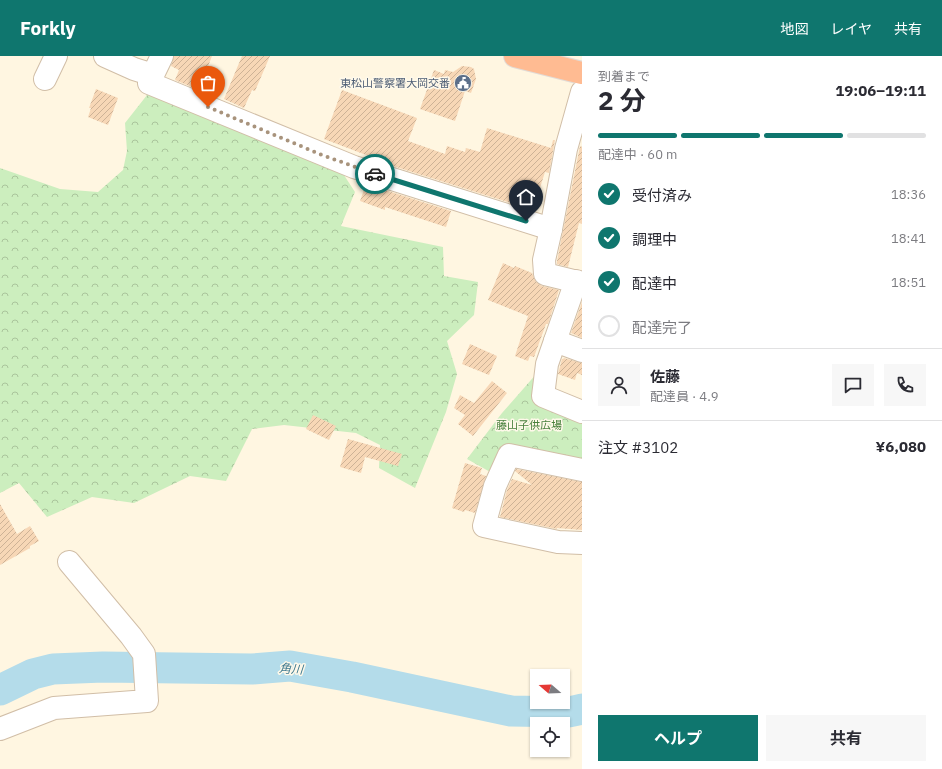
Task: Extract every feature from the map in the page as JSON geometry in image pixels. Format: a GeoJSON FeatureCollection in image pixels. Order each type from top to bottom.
{"type":"FeatureCollection","features":[{"type":"Feature","properties":{"kind":"highway"},"geometry":{"type":"LineString","coordinates":[[515,56],[582,74]]}},
{"type":"Feature","properties":{"kind":"street"},"geometry":{"type":"LineString","coordinates":[[45,79],[56,56]]}},
{"type":"Feature","properties":{"kind":"street"},"geometry":{"type":"LineString","coordinates":[[105,56],[134,70],[158,65]]}},
{"type":"Feature","properties":{"kind":"street"},"geometry":{"type":"LineString","coordinates":[[158,65],[149,82],[322,155],[403,184],[552,229]]}},
{"type":"Feature","properties":{"kind":"street"},"geometry":{"type":"LineString","coordinates":[[582,92],[566,149],[552,229],[544,260],[545,274],[579,282],[547,364],[542,396],[582,412]]}},
{"type":"Feature","properties":{"kind":"street"},"geometry":{"type":"LineString","coordinates":[[555,341],[582,351]]}},
{"type":"Feature","properties":{"kind":"street"},"geometry":{"type":"LineString","coordinates":[[582,470],[509,455],[495,486],[484,526],[558,542],[582,543]]}},
{"type":"Feature","properties":{"kind":"street"},"geometry":{"type":"LineString","coordinates":[[0,729],[54,708],[147,701],[144,654],[131,636],[69,562]]}},
{"type":"Feature","properties":{"kind":"green space"},"geometry":{"type":"Polygon","coordinates":[[[151,90],[340,169],[355,192],[341,226],[443,247],[444,276],[478,282],[474,315],[447,341],[457,374],[446,412],[415,488],[379,468],[380,445],[356,433],[284,425],[252,429],[226,481],[190,476],[134,503],[92,497],[47,517],[19,483],[0,493],[0,168],[60,189],[98,192],[123,170],[127,151],[125,123],[151,90]]]}},
{"type":"Feature","properties":{"kind":"green space","name":"藤山子供広場"},"geometry":{"type":"Polygon","coordinates":[[[538,372],[582,417],[582,464],[507,449],[492,473],[467,459],[502,413],[538,372]]]}},
{"type":"Feature","properties":{"kind":"building"},"geometry":{"type":"Polygon","coordinates":[[[174,56],[212,56],[199,90],[175,80],[179,70],[171,66],[174,56]]]}},
{"type":"Feature","properties":{"kind":"building"},"geometry":{"type":"Polygon","coordinates":[[[242,56],[270,56],[255,91],[252,90],[244,108],[224,99],[242,56]]]}},
{"type":"Feature","properties":{"kind":"building"},"geometry":{"type":"Polygon","coordinates":[[[462,66],[471,67],[474,69],[476,79],[471,93],[465,91],[455,121],[420,109],[434,70],[444,74],[445,70],[453,72],[462,66]]]}},
{"type":"Feature","properties":{"kind":"building"},"geometry":{"type":"Polygon","coordinates":[[[96,89],[118,98],[108,125],[88,117],[91,108],[89,108],[96,89]]]}},
{"type":"Feature","properties":{"kind":"building"},"geometry":{"type":"Polygon","coordinates":[[[342,90],[417,118],[408,141],[445,154],[447,146],[465,152],[466,148],[480,152],[487,128],[551,148],[553,140],[555,140],[549,173],[545,172],[533,210],[374,160],[374,158],[324,139],[342,90]]]}},
{"type":"Feature","properties":{"kind":"building"},"geometry":{"type":"Polygon","coordinates":[[[580,146],[582,147],[582,224],[579,223],[568,267],[557,264],[557,261],[580,146]]]}},
{"type":"Feature","properties":{"kind":"building"},"geometry":{"type":"Polygon","coordinates":[[[366,184],[451,211],[446,227],[385,207],[385,210],[360,201],[366,184]]]}},
{"type":"Feature","properties":{"kind":"building"},"geometry":{"type":"Polygon","coordinates":[[[503,263],[532,273],[536,282],[542,286],[559,290],[548,324],[546,324],[534,357],[530,356],[528,361],[515,356],[528,316],[488,300],[503,263]]]}},
{"type":"Feature","properties":{"kind":"building"},"geometry":{"type":"Polygon","coordinates":[[[582,302],[582,338],[571,333],[582,302]]]}},
{"type":"Feature","properties":{"kind":"building"},"geometry":{"type":"Polygon","coordinates":[[[470,344],[497,356],[489,375],[462,364],[470,344]]]}},
{"type":"Feature","properties":{"kind":"building"},"geometry":{"type":"Polygon","coordinates":[[[564,358],[582,363],[582,375],[577,373],[575,380],[558,374],[562,359],[564,358]]]}},
{"type":"Feature","properties":{"kind":"building"},"geometry":{"type":"Polygon","coordinates":[[[492,381],[507,393],[473,436],[458,424],[465,415],[454,408],[460,395],[474,403],[492,381]]]}},
{"type":"Feature","properties":{"kind":"building"},"geometry":{"type":"Polygon","coordinates":[[[313,415],[336,426],[329,440],[306,429],[313,415]]]}},
{"type":"Feature","properties":{"kind":"building"},"geometry":{"type":"Polygon","coordinates":[[[348,439],[402,454],[398,466],[365,457],[361,473],[340,467],[348,439]]]}},
{"type":"Feature","properties":{"kind":"building"},"geometry":{"type":"Polygon","coordinates":[[[465,463],[482,468],[480,474],[486,476],[475,513],[465,510],[464,512],[452,508],[465,463]]]}},
{"type":"Feature","properties":{"kind":"building"},"geometry":{"type":"Polygon","coordinates":[[[516,469],[582,482],[582,530],[557,529],[500,517],[507,490],[512,479],[532,485],[515,471],[516,469]]]}},
{"type":"Feature","properties":{"kind":"building"},"geometry":{"type":"Polygon","coordinates":[[[0,504],[17,534],[30,526],[39,541],[30,546],[30,548],[0,565],[0,504]]]}},
{"type":"Feature","properties":{"kind":"waterway","name":"角川"},"geometry":{"type":"LineString","coordinates":[[0,690],[33,674],[53,669],[103,667],[252,669],[290,666],[352,677],[511,711],[569,712],[582,709]]}},
{"type":"Feature","properties":{"kind":"way so far"},"geometry":{"type":"LineString","coordinates":[[208,107],[322,155],[375,174]]}},
{"type":"Feature","properties":{"kind":"place","name":"東松山警察署大岡交番"},"geometry":{"type":"Point","coordinates":[463,83]}},
{"type":"Feature","properties":{"kind":"route"},"geometry":{"type":"LineString","coordinates":[[375,174],[403,184],[526,221]]}}]}
